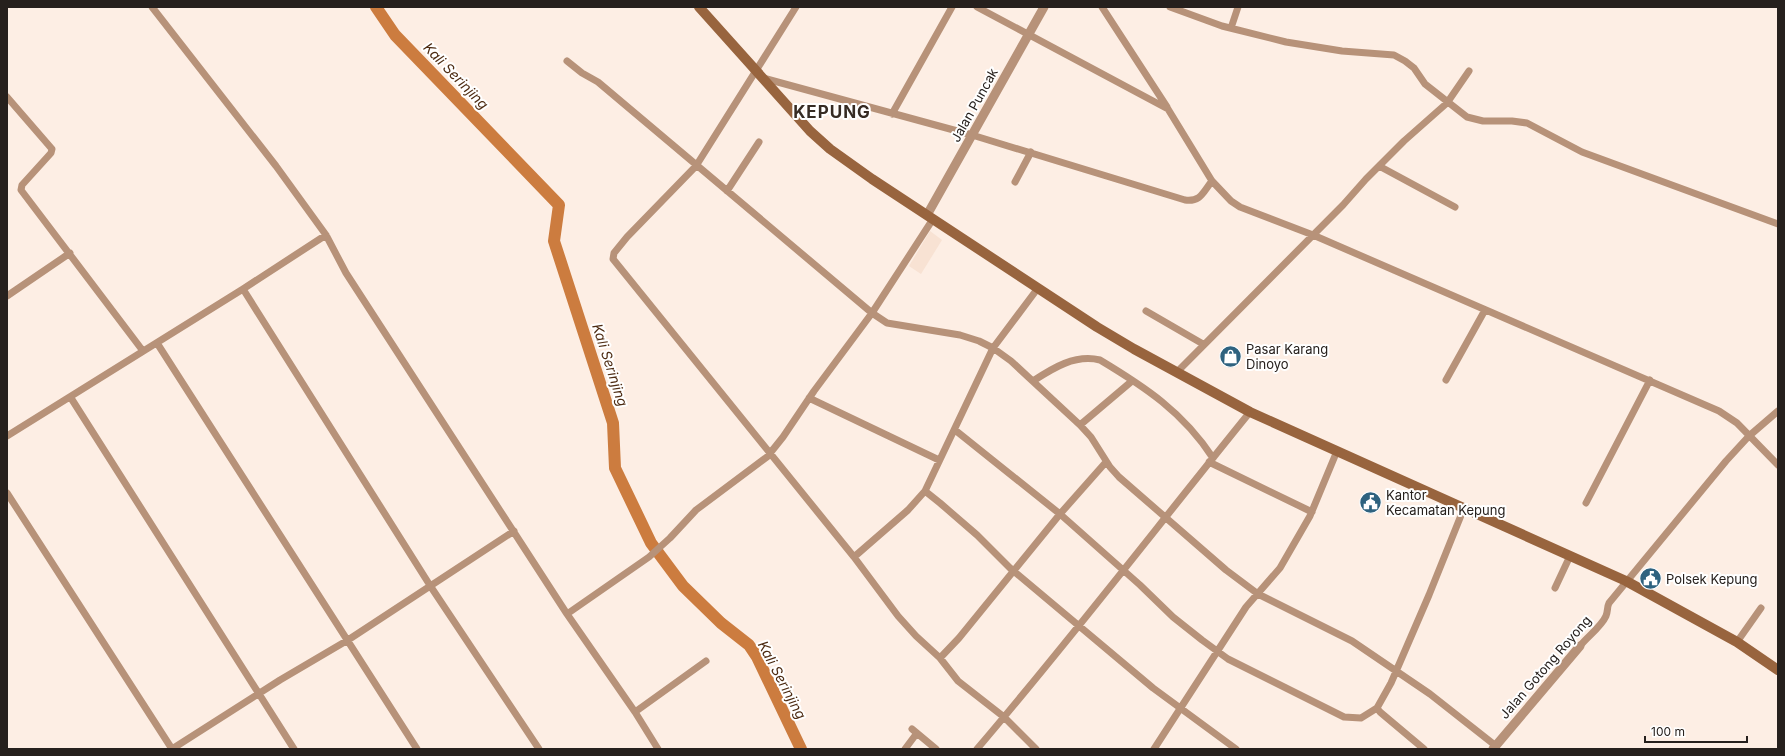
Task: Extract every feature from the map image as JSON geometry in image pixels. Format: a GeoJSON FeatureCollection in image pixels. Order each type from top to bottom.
{"type":"FeatureCollection","features":[{"type":"Feature","properties":{"kind":"main road"},"geometry":{"type":"LineString","coordinates":[[699,7],[810,131],[830,149],[872,179],[1134,349],[1250,412],[1626,581],[1737,642],[1778,670]]}},
{"type":"Feature","properties":{"kind":"street"},"geometry":{"type":"LineString","coordinates":[[152,7],[276,166],[326,235],[346,272],[567,614],[635,712],[658,749]]}},
{"type":"Feature","properties":{"kind":"street"},"geometry":{"type":"LineString","coordinates":[[796,7],[760,75],[698,163],[627,237],[614,253],[612,259],[767,457],[854,557],[898,616],[916,636],[940,658],[958,681],[1004,717],[1036,749]]}},
{"type":"Feature","properties":{"kind":"street"},"geometry":{"type":"LineString","coordinates":[[892,114],[952,7]]}},
{"type":"Feature","properties":{"kind":"street"},"geometry":{"type":"LineString","coordinates":[[977,7],[1168,109]]}},
{"type":"Feature","properties":{"kind":"street","name":"Jalan Puncak"},"geometry":{"type":"LineString","coordinates":[[930,217],[972,135],[1044,7]]}},
{"type":"Feature","properties":{"kind":"street"},"geometry":{"type":"LineString","coordinates":[[1102,7],[1168,109],[1212,181],[1230,201],[1240,207],[1312,234],[1650,380],[1718,411],[1737,423],[1778,465]]}},
{"type":"Feature","properties":{"kind":"street"},"geometry":{"type":"LineString","coordinates":[[1170,7],[1231,28],[1286,42],[1342,51],[1394,55],[1406,61],[1414,68],[1425,84],[1447,103],[1467,117],[1483,121],[1512,121],[1527,123],[1582,152],[1778,224]]}},
{"type":"Feature","properties":{"kind":"street"},"geometry":{"type":"LineString","coordinates":[[1231,28],[1238,7]]}},
{"type":"Feature","properties":{"kind":"street"},"geometry":{"type":"LineString","coordinates":[[567,61],[582,73],[598,82],[673,144],[730,188],[874,310],[887,323],[960,335],[979,341],[993,348],[1012,361],[1080,425],[1091,437],[1106,462],[1120,476],[1226,570],[1258,594],[1352,641],[1396,670],[1430,694],[1494,747]]}},
{"type":"Feature","properties":{"kind":"street"},"geometry":{"type":"LineString","coordinates":[[1177,372],[1312,234],[1343,205],[1404,141],[1447,103],[1469,72]]}},
{"type":"Feature","properties":{"kind":"street"},"geometry":{"type":"LineString","coordinates":[[760,75],[892,114],[1031,152],[1185,200],[1192,201],[1199,198],[1212,181]]}},
{"type":"Feature","properties":{"kind":"street"},"geometry":{"type":"LineString","coordinates":[[7,97],[52,149],[51,153],[22,185],[21,190],[143,351]]}},
{"type":"Feature","properties":{"kind":"street"},"geometry":{"type":"LineString","coordinates":[[730,188],[759,142]]}},
{"type":"Feature","properties":{"kind":"street"},"geometry":{"type":"LineString","coordinates":[[1014,182],[1031,152]]}},
{"type":"Feature","properties":{"kind":"street"},"geometry":{"type":"LineString","coordinates":[[1379,166],[1455,207]]}},
{"type":"Feature","properties":{"kind":"street"},"geometry":{"type":"LineString","coordinates":[[567,614],[649,557],[670,538],[696,510],[767,457],[874,310],[930,217]]}},
{"type":"Feature","properties":{"kind":"street"},"geometry":{"type":"LineString","coordinates":[[7,436],[71,398],[326,235]]}},
{"type":"Feature","properties":{"kind":"street"},"geometry":{"type":"LineString","coordinates":[[7,296],[70,253]]}},
{"type":"Feature","properties":{"kind":"street"},"geometry":{"type":"LineString","coordinates":[[854,557],[908,510],[925,491],[993,348],[1038,288]]}},
{"type":"Feature","properties":{"kind":"street"},"geometry":{"type":"LineString","coordinates":[[243,289],[431,587],[539,749]]}},
{"type":"Feature","properties":{"kind":"street"},"geometry":{"type":"LineString","coordinates":[[1446,380],[1485,310]]}},
{"type":"Feature","properties":{"kind":"street"},"geometry":{"type":"LineString","coordinates":[[1146,311],[1203,344]]}},
{"type":"Feature","properties":{"kind":"street"},"geometry":{"type":"LineString","coordinates":[[157,343],[417,749]]}},
{"type":"Feature","properties":{"kind":"street"},"geometry":{"type":"LineString","coordinates":[[1033,381],[1044,374],[1070,362],[1089,357],[1100,360],[1166,404],[1188,425],[1211,460],[1312,512]]}},
{"type":"Feature","properties":{"kind":"street"},"geometry":{"type":"LineString","coordinates":[[1586,503],[1650,380]]}},
{"type":"Feature","properties":{"kind":"street"},"geometry":{"type":"LineString","coordinates":[[1080,425],[1132,381]]}},
{"type":"Feature","properties":{"kind":"street"},"geometry":{"type":"LineString","coordinates":[[71,398],[294,749]]}},
{"type":"Feature","properties":{"kind":"street"},"geometry":{"type":"LineString","coordinates":[[809,398],[939,460]]}},
{"type":"Feature","properties":{"kind":"street","name":"Jalan Gotong Royong"},"geometry":{"type":"LineString","coordinates":[[1494,747],[1583,642],[1601,623],[1606,616],[1609,603],[1626,581],[1749,436],[1778,411]]}},
{"type":"Feature","properties":{"kind":"street"},"geometry":{"type":"LineString","coordinates":[[977,749],[1080,626],[1122,570],[1250,412]]}},
{"type":"Feature","properties":{"kind":"street"},"geometry":{"type":"LineString","coordinates":[[955,430],[1060,514],[1173,617],[1217,651],[1228,659],[1344,717],[1361,718],[1377,708],[1396,670],[1429,595],[1464,508]]}},
{"type":"Feature","properties":{"kind":"street"},"geometry":{"type":"LineString","coordinates":[[1154,749],[1179,708],[1246,607],[1280,568],[1312,512],[1337,451]]}},
{"type":"Feature","properties":{"kind":"street"},"geometry":{"type":"LineString","coordinates":[[940,658],[959,638],[1060,514],[1106,462]]}},
{"type":"Feature","properties":{"kind":"street"},"geometry":{"type":"LineString","coordinates":[[925,491],[972,531],[1013,571],[1179,708],[1236,749]]}},
{"type":"Feature","properties":{"kind":"street"},"geometry":{"type":"LineString","coordinates":[[7,493],[172,749],[258,694],[348,640],[431,587],[514,531]]}},
{"type":"Feature","properties":{"kind":"street"},"geometry":{"type":"LineString","coordinates":[[1555,588],[1570,556]]}},
{"type":"Feature","properties":{"kind":"street"},"geometry":{"type":"LineString","coordinates":[[1737,642],[1761,608]]}},
{"type":"Feature","properties":{"kind":"street"},"geometry":{"type":"LineString","coordinates":[[635,712],[706,661]]}},
{"type":"Feature","properties":{"kind":"street"},"geometry":{"type":"LineString","coordinates":[[1377,708],[1424,749]]}},
{"type":"Feature","properties":{"kind":"street"},"geometry":{"type":"LineString","coordinates":[[905,749],[915,731],[936,749]]}},
{"type":"Feature","properties":{"kind":"shaded area"},"geometry":{"type":"Polygon","coordinates":[[[930,231],[942,240],[921,274],[909,266],[930,231]]]}},
{"type":"Feature","properties":{"kind":"waterway","name":"Kali Serinjing"},"geometry":{"type":"LineString","coordinates":[[376,7],[395,35],[559,205],[554,241],[613,423],[615,468],[651,543],[683,586],[721,623],[749,645],[757,657],[801,749]]}},
{"type":"Feature","properties":{"kind":"place","name":"Pasar Karang Dinoyo"},"geometry":{"type":"Point","coordinates":[1231,356]}},
{"type":"Feature","properties":{"kind":"place","name":"Kantor Kecamatan Kepung"},"geometry":{"type":"Point","coordinates":[1371,502]}},
{"type":"Feature","properties":{"kind":"place","name":"Polsek Kepung"},"geometry":{"type":"Point","coordinates":[1651,579]}},
{"type":"Feature","properties":{"kind":"district","name":"KEPUNG"},"geometry":{"type":"Point","coordinates":[832,112]}}]}
